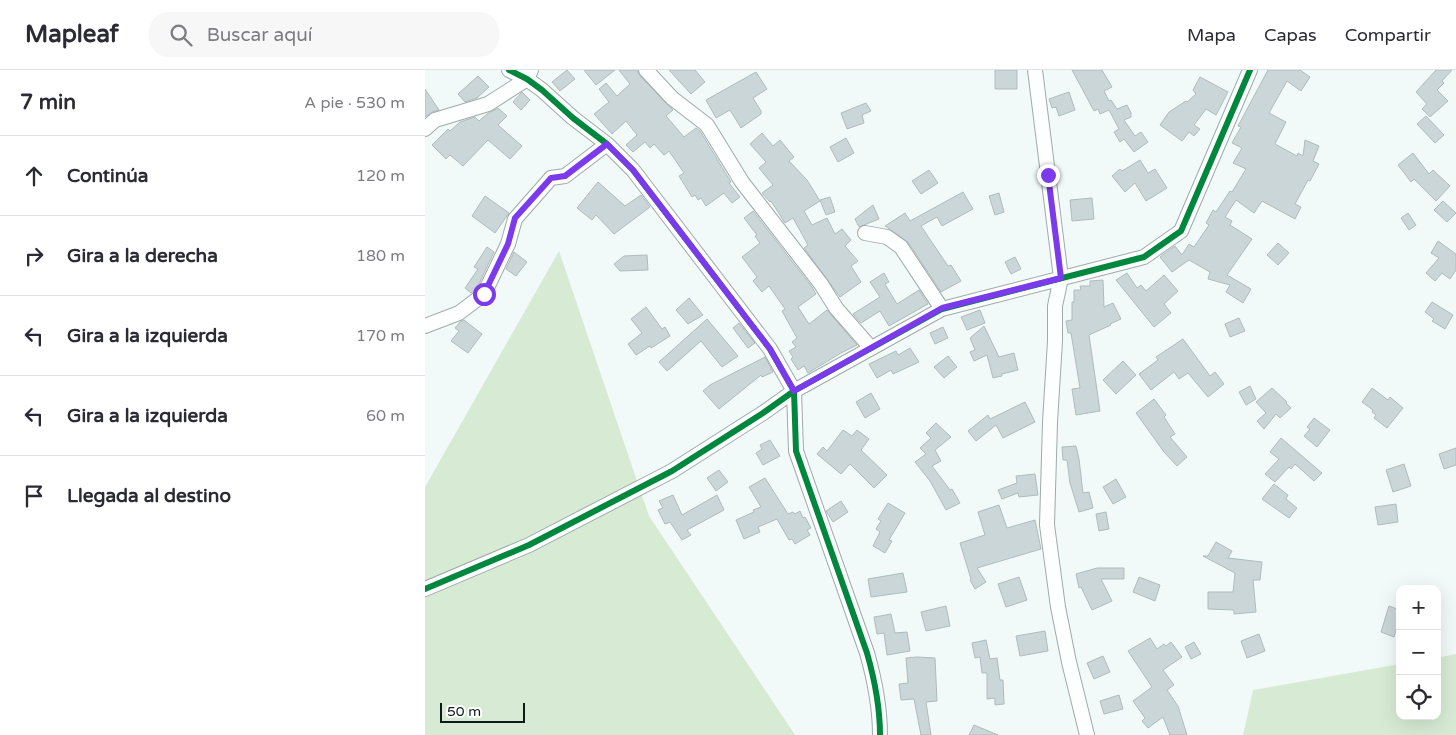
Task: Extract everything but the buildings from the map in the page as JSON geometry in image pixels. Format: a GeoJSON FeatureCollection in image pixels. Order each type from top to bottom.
{"type":"FeatureCollection","features":[{"type":"Feature","properties":{"kind":"street"},"geometry":{"type":"LineString","coordinates":[[509,70],[529,74],[633,170],[770,349],[794,391],[796,451],[867,653],[876,685],[880,711],[880,735]]}},
{"type":"Feature","properties":{"kind":"street"},"geometry":{"type":"LineString","coordinates":[[645,70],[672,98],[707,125],[742,182],[821,284],[836,308],[871,348]]}},
{"type":"Feature","properties":{"kind":"street"},"geometry":{"type":"LineString","coordinates":[[1035,70],[1061,278],[1055,306],[1047,525],[1058,607],[1087,735]]}},
{"type":"Feature","properties":{"kind":"street"},"geometry":{"type":"LineString","coordinates":[[425,589],[529,545],[672,471],[794,391],[942,308],[1144,256],[1181,231],[1250,70]]}},
{"type":"Feature","properties":{"kind":"street"},"geometry":{"type":"LineString","coordinates":[[425,129],[435,120],[488,104],[529,74]]}},
{"type":"Feature","properties":{"kind":"street"},"geometry":{"type":"LineString","coordinates":[[425,326],[459,313],[484,294],[508,244],[515,218],[551,178],[565,176],[607,144]]}},
{"type":"Feature","properties":{"kind":"street"},"geometry":{"type":"LineString","coordinates":[[865,233],[887,237],[901,247],[942,308]]}},
{"type":"Feature","properties":{"kind":"green space"},"geometry":{"type":"Polygon","coordinates":[[[559,251],[649,516],[795,735],[425,735],[425,487],[559,251]]]}},
{"type":"Feature","properties":{"kind":"green space"},"geometry":{"type":"Polygon","coordinates":[[[1456,654],[1456,735],[1243,735],[1253,690],[1396,665],[1396,720],[1441,720],[1441,657],[1456,654]]]}},
{"type":"Feature","properties":{"kind":"cycle path"},"geometry":{"type":"LineString","coordinates":[[509,70],[527,79],[542,90],[573,118],[607,144],[633,170],[770,349],[794,391],[796,451],[867,653],[877,694],[880,735]]}},
{"type":"Feature","properties":{"kind":"cycle path"},"geometry":{"type":"LineString","coordinates":[[425,589],[529,545],[672,471],[794,391],[942,309],[1144,257],[1181,231],[1250,70]]}},
{"type":"Feature","properties":{"kind":"route"},"geometry":{"type":"LineString","coordinates":[[484,294],[508,244],[515,218],[551,178],[565,176],[607,144],[633,170],[725,289],[770,349],[794,391],[942,308],[1061,278],[1048,175]]}}]}
